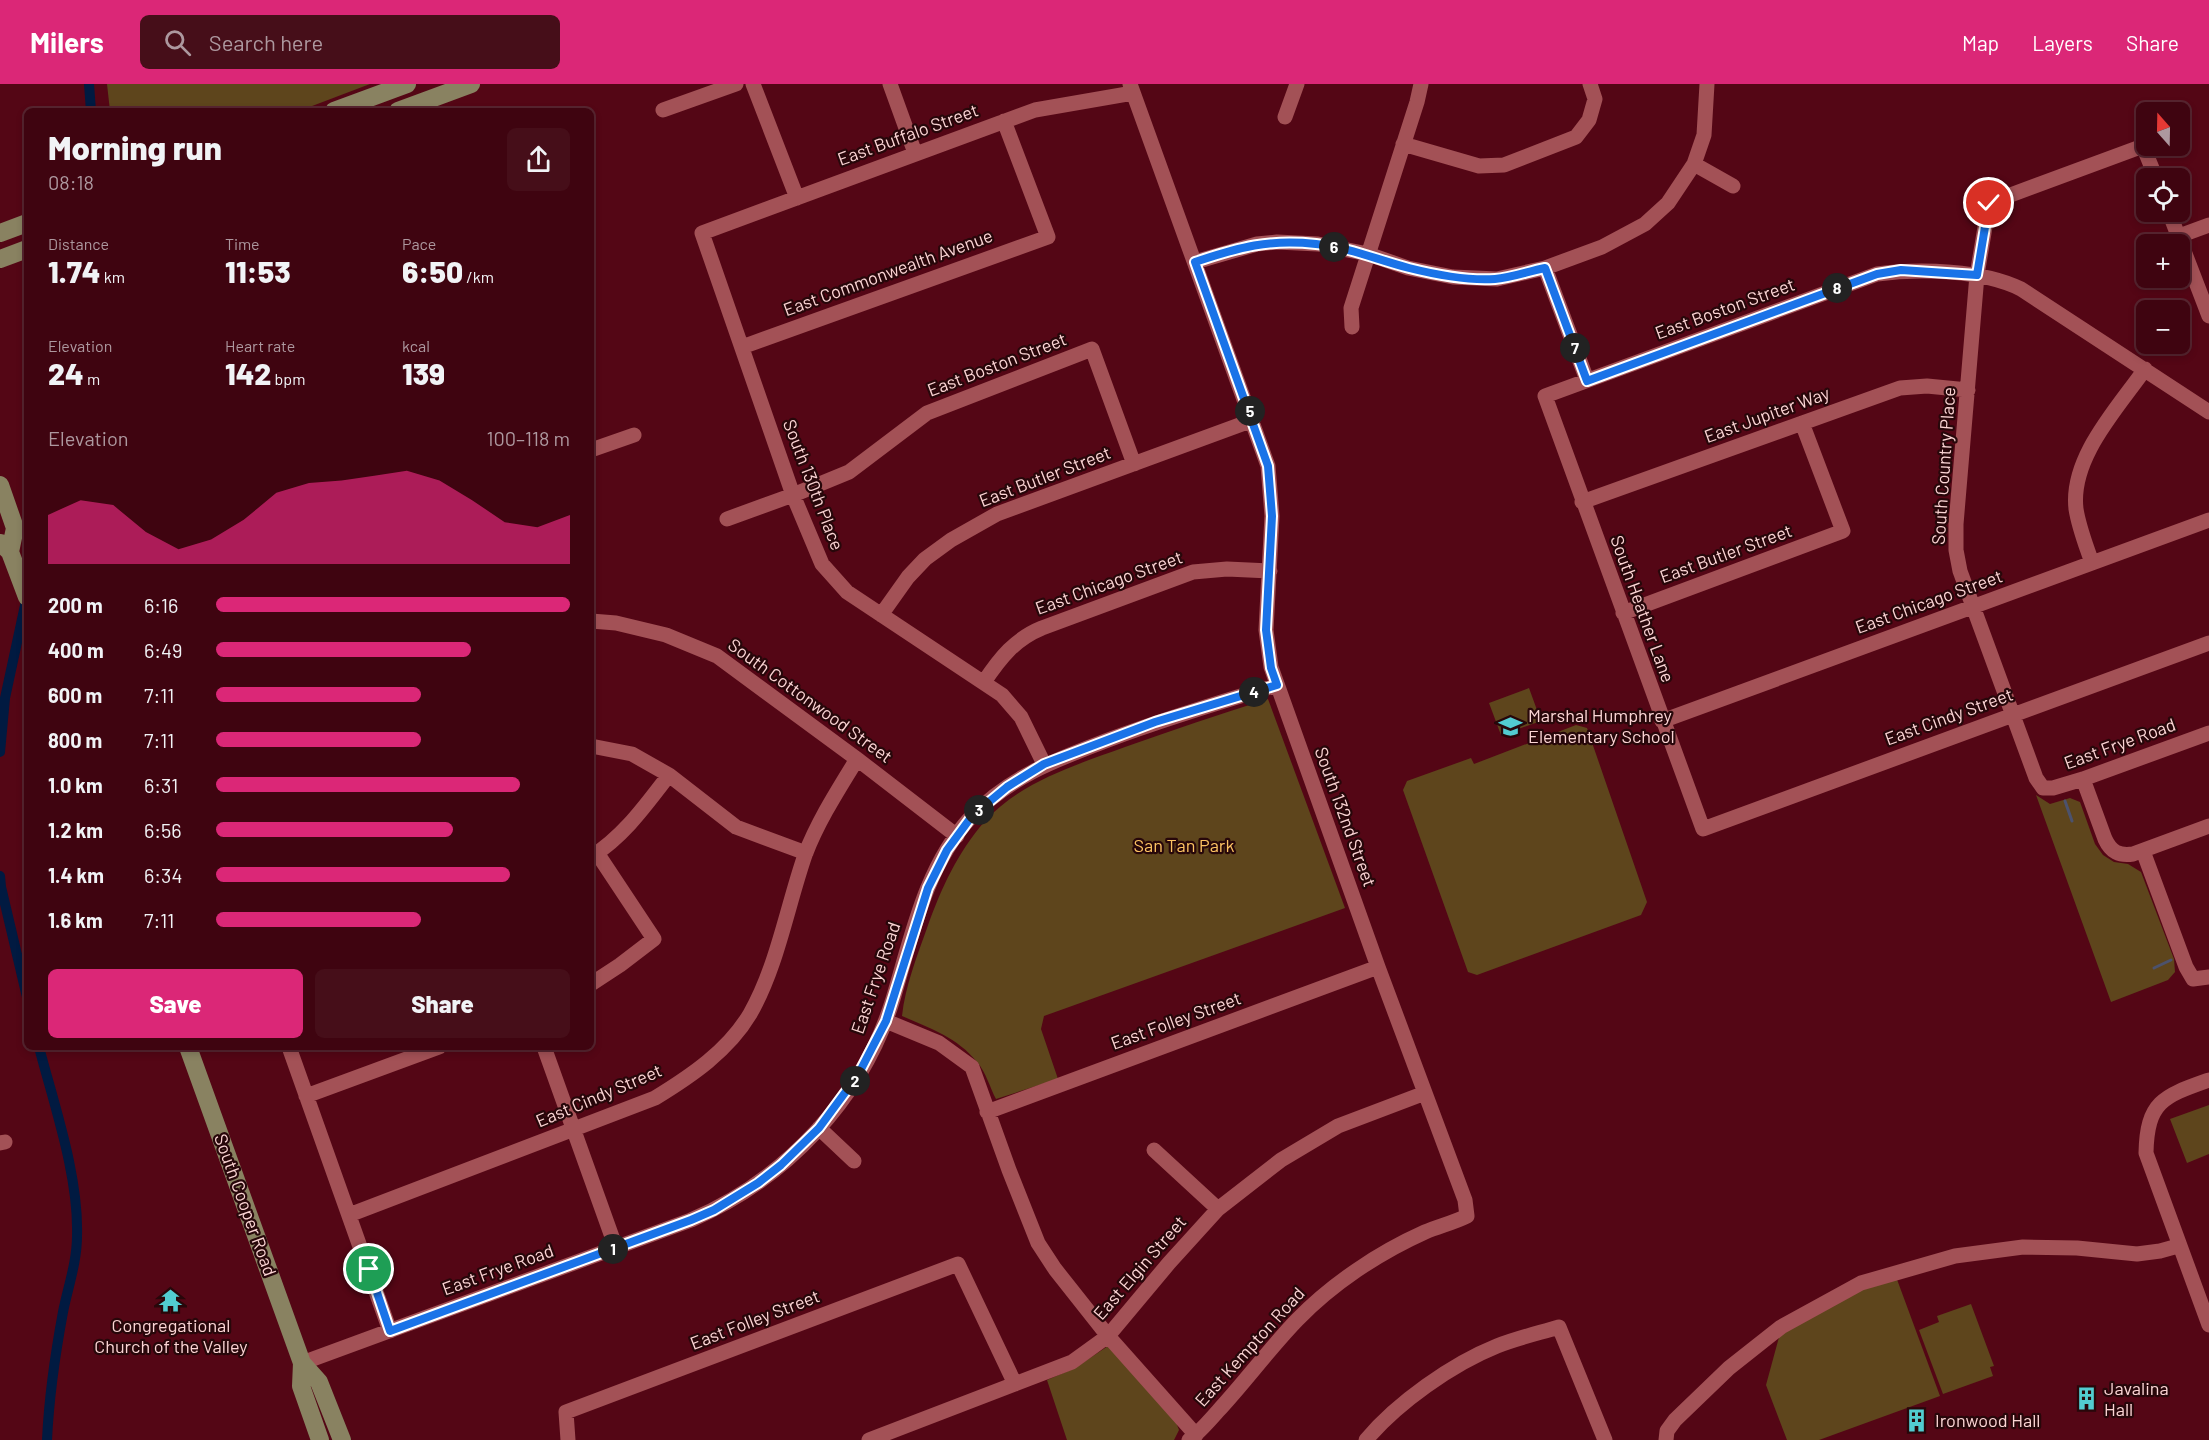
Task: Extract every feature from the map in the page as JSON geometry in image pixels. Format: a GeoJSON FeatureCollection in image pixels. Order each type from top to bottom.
{"type":"FeatureCollection","features":[{"type":"Feature","properties":{"kind":"main road"},"geometry":{"type":"LineString","coordinates":[[407,108],[471,84]]}},
{"type":"Feature","properties":{"kind":"main road"},"geometry":{"type":"LineString","coordinates":[[341,108],[399,86]]}},
{"type":"Feature","properties":{"kind":"main road"},"geometry":{"type":"LineString","coordinates":[[0,233],[24,224]]}},
{"type":"Feature","properties":{"kind":"main road"},"geometry":{"type":"LineString","coordinates":[[0,259],[24,250]]}},
{"type":"Feature","properties":{"kind":"main road"},"geometry":{"type":"LineString","coordinates":[[0,485],[15,528],[5,547],[24,590]]}},
{"type":"Feature","properties":{"kind":"main road","name":"South Cooper Road"},"geometry":{"type":"LineString","coordinates":[[189,1050],[302,1362],[319,1382],[339,1439]]}},
{"type":"Feature","properties":{"kind":"main road","name":"South Cooper Road"},"geometry":{"type":"LineString","coordinates":[[302,1362],[301,1386],[320,1440]]}},
{"type":"Feature","properties":{"kind":"street"},"geometry":{"type":"LineString","coordinates":[[663,110],[736,84]]}},
{"type":"Feature","properties":{"kind":"street"},"geometry":{"type":"LineString","coordinates":[[753,84],[797,198]]}},
{"type":"Feature","properties":{"kind":"street"},"geometry":{"type":"LineString","coordinates":[[890,84],[915,153]]}},
{"type":"Feature","properties":{"kind":"street"},"geometry":{"type":"LineString","coordinates":[[1285,117],[1297,84]]}},
{"type":"Feature","properties":{"kind":"street"},"geometry":{"type":"LineString","coordinates":[[1352,327],[1351,308],[1421,84]]}},
{"type":"Feature","properties":{"kind":"street"},"geometry":{"type":"LineString","coordinates":[[1403,144],[1479,166],[1504,165],[1576,137],[1589,120],[1594,99],[1590,84]]}},
{"type":"Feature","properties":{"kind":"street"},"geometry":{"type":"LineString","coordinates":[[1195,262],[1257,244],[1277,242],[1318,244],[1368,254],[1408,268],[1453,277],[1497,279],[1545,268],[1602,247],[1645,224],[1668,203],[1694,164],[1704,135],[1707,84]]}},
{"type":"Feature","properties":{"kind":"street"},"geometry":{"type":"LineString","coordinates":[[399,86],[402,108]]}},
{"type":"Feature","properties":{"kind":"street","name":"East Buffalo Street"},"geometry":{"type":"LineString","coordinates":[[702,233],[1035,110],[1132,89]]}},
{"type":"Feature","properties":{"kind":"street","name":"South 132nd Street"},"geometry":{"type":"LineString","coordinates":[[1132,89],[1268,466],[1272,516],[1266,630],[1271,668],[1378,967],[1465,1200],[1467,1216]]}},
{"type":"Feature","properties":{"kind":"street","name":"East Commonwealth Avenue"},"geometry":{"type":"LineString","coordinates":[[742,347],[1048,237],[1004,121]]}},
{"type":"Feature","properties":{"kind":"street"},"geometry":{"type":"LineString","coordinates":[[1977,275],[1989,203],[2143,146],[2152,168]]}},
{"type":"Feature","properties":{"kind":"street"},"geometry":{"type":"LineString","coordinates":[[1694,164],[1733,186]]}},
{"type":"Feature","properties":{"kind":"street"},"geometry":{"type":"LineString","coordinates":[[2184,234],[2209,225]]}},
{"type":"Feature","properties":{"kind":"street","name":"South 130th Place"},"geometry":{"type":"LineString","coordinates":[[702,233],[793,495],[822,564],[847,592],[1002,695],[1021,717],[1044,764]]}},
{"type":"Feature","properties":{"kind":"street"},"geometry":{"type":"LineString","coordinates":[[2190,265],[2209,316]]}},
{"type":"Feature","properties":{"kind":"street"},"geometry":{"type":"LineString","coordinates":[[1545,268],[1587,381]]}},
{"type":"Feature","properties":{"kind":"street","name":"East Boston Street"},"geometry":{"type":"LineString","coordinates":[[1582,502],[1545,396],[1877,274],[1901,270],[1977,275],[2004,281],[2021,289],[2209,412]]}},
{"type":"Feature","properties":{"kind":"street","name":"South Country Place"},"geometry":{"type":"LineString","coordinates":[[1977,275],[1956,524],[1956,550],[1960,571],[2036,778],[2043,788]]}},
{"type":"Feature","properties":{"kind":"street","name":"East Boston Street"},"geometry":{"type":"LineString","coordinates":[[727,519],[849,472],[927,413],[1092,349],[1134,464]]}},
{"type":"Feature","properties":{"kind":"street"},"geometry":{"type":"LineString","coordinates":[[2092,563],[2076,507],[2078,481],[2089,450],[2145,369]]}},
{"type":"Feature","properties":{"kind":"street","name":"East Jupiter Way"},"geometry":{"type":"LineString","coordinates":[[1582,502],[1900,388],[1927,386],[1968,390]]}},
{"type":"Feature","properties":{"kind":"street","name":"East Butler Street"},"geometry":{"type":"LineString","coordinates":[[881,615],[925,559],[959,535],[997,514],[1253,420]]}},
{"type":"Feature","properties":{"kind":"street","name":"East Butler Street"},"geometry":{"type":"LineString","coordinates":[[1623,613],[1843,531],[1802,423]]}},
{"type":"Feature","properties":{"kind":"street"},"geometry":{"type":"LineString","coordinates":[[594,449],[634,435]]}},
{"type":"Feature","properties":{"kind":"street","name":"South Heather Lane"},"geometry":{"type":"LineString","coordinates":[[1582,502],[1703,829]]}},
{"type":"Feature","properties":{"kind":"street","name":"East Chicago Street"},"geometry":{"type":"LineString","coordinates":[[1662,721],[2209,520]]}},
{"type":"Feature","properties":{"kind":"street","name":"East Chicago Street"},"geometry":{"type":"LineString","coordinates":[[984,682],[1012,645],[1027,633],[1042,627],[1193,573],[1227,569],[1270,571]]}},
{"type":"Feature","properties":{"kind":"street","name":"South Cottonwood Street"},"geometry":{"type":"LineString","coordinates":[[594,621],[616,623],[666,634],[717,656],[957,836]]}},
{"type":"Feature","properties":{"kind":"street","name":"East Cindy Street"},"geometry":{"type":"LineString","coordinates":[[1703,829],[2209,643]]}},
{"type":"Feature","properties":{"kind":"street","name":"East Frye Road"},"geometry":{"type":"LineString","coordinates":[[302,1362],[616,1248],[714,1210],[741,1195],[781,1165],[819,1128],[855,1081],[886,1021],[928,888],[940,861],[972,816],[1022,777],[1044,764],[1155,722],[1277,685]]}},
{"type":"Feature","properties":{"kind":"street","name":"East Frye Road"},"geometry":{"type":"LineString","coordinates":[[2043,788],[2053,788],[2083,779],[2209,733]]}},
{"type":"Feature","properties":{"kind":"street"},"geometry":{"type":"LineString","coordinates":[[594,747],[632,754],[669,775],[736,827],[806,853]]}},
{"type":"Feature","properties":{"kind":"street","name":"East Cindy Street"},"geometry":{"type":"LineString","coordinates":[[349,1215],[655,1098],[692,1075],[724,1047],[749,1016],[764,987],[806,853],[828,805],[857,759]]}},
{"type":"Feature","properties":{"kind":"street"},"geometry":{"type":"LineString","coordinates":[[594,982],[654,939],[594,855],[632,824],[669,775]]}},
{"type":"Feature","properties":{"kind":"street"},"geometry":{"type":"LineString","coordinates":[[2083,779],[2109,847],[2115,853],[2124,855],[2143,851],[2209,826]]}},
{"type":"Feature","properties":{"kind":"street"},"geometry":{"type":"LineString","coordinates":[[2143,851],[2186,967],[2193,979],[2209,977]]}},
{"type":"Feature","properties":{"kind":"street","name":"East Folley Street"},"geometry":{"type":"LineString","coordinates":[[987,1112],[1378,967]]}},
{"type":"Feature","properties":{"kind":"street"},"geometry":{"type":"LineString","coordinates":[[886,1021],[939,1043],[972,1067],[1038,1243],[1054,1269],[1193,1438]]}},
{"type":"Feature","properties":{"kind":"street"},"geometry":{"type":"LineString","coordinates":[[290,1050],[390,1331]]}},
{"type":"Feature","properties":{"kind":"street"},"geometry":{"type":"LineString","coordinates":[[306,1096],[431,1050]]}},
{"type":"Feature","properties":{"kind":"street"},"geometry":{"type":"LineString","coordinates":[[545,1050],[616,1248]]}},
{"type":"Feature","properties":{"kind":"street"},"geometry":{"type":"LineString","coordinates":[[2209,1080],[2165,1098],[2153,1112],[2146,1133],[2146,1153],[2178,1246],[2209,1325]]}},
{"type":"Feature","properties":{"kind":"street","name":"East Elgin Street"},"geometry":{"type":"LineString","coordinates":[[869,1440],[1072,1362],[1108,1336],[1218,1209],[1281,1160],[1338,1126],[1425,1093]]}},
{"type":"Feature","properties":{"kind":"street"},"geometry":{"type":"LineString","coordinates":[[819,1128],[854,1161]]}},
{"type":"Feature","properties":{"kind":"street"},"geometry":{"type":"LineString","coordinates":[[1154,1150],[1218,1209]]}},
{"type":"Feature","properties":{"kind":"street","name":"East Kempton Road"},"geometry":{"type":"LineString","coordinates":[[1193,1438],[1296,1321],[1328,1291],[1350,1274],[1425,1232],[1467,1216]]}},
{"type":"Feature","properties":{"kind":"street"},"geometry":{"type":"LineString","coordinates":[[1666,1440],[1667,1431],[1675,1420],[1729,1368],[1782,1326],[1861,1283],[1955,1256],[2012,1248],[2077,1248],[2137,1254],[2178,1246]]}},
{"type":"Feature","properties":{"kind":"street","name":"East Folley Street"},"geometry":{"type":"LineString","coordinates":[[568,1440],[566,1412],[958,1264],[1015,1384]]}},
{"type":"Feature","properties":{"kind":"street"},"geometry":{"type":"LineString","coordinates":[[1366,1440],[1402,1403],[1453,1370],[1497,1346],[1559,1327],[1605,1440]]}},
{"type":"Feature","properties":{"kind":"green space"},"geometry":{"type":"Polygon","coordinates":[[[107,84],[370,84],[307,108],[110,108],[107,84]]]}},
{"type":"Feature","properties":{"kind":"green space"},"geometry":{"type":"Polygon","coordinates":[[[1529,688],[1541,721],[1501,735],[1489,703],[1529,688]]]}},
{"type":"Feature","properties":{"kind":"green space","name":"San Tan Park"},"geometry":{"type":"Polygon","coordinates":[[[1268,699],[1345,908],[1044,1016],[1041,1029],[1058,1079],[996,1099],[983,1070],[961,1046],[943,1034],[902,1016],[912,972],[944,885],[975,833],[1000,807],[1033,785],[1069,768],[1161,734],[1268,699]]]}},
{"type":"Feature","properties":{"kind":"green space"},"geometry":{"type":"Polygon","coordinates":[[[1576,725],[1587,728],[1647,902],[1641,915],[1477,975],[1468,972],[1403,790],[1407,781],[1471,758],[1474,764],[1576,725]]]}},
{"type":"Feature","properties":{"kind":"green space"},"geometry":{"type":"Polygon","coordinates":[[[2036,795],[2050,804],[2070,798],[2080,802],[2095,844],[2103,855],[2114,862],[2128,864],[2141,872],[2174,959],[2175,972],[2168,980],[2111,1002],[2036,795]]]}},
{"type":"Feature","properties":{"kind":"green space"},"geometry":{"type":"Polygon","coordinates":[[[2209,1105],[2209,1154],[2187,1163],[2170,1119],[2209,1105]]]}},
{"type":"Feature","properties":{"kind":"green space"},"geometry":{"type":"Polygon","coordinates":[[[1895,1274],[1940,1396],[1819,1440],[1787,1440],[1766,1385],[1782,1326],[1895,1274]]]}},
{"type":"Feature","properties":{"kind":"green space"},"geometry":{"type":"Polygon","coordinates":[[[1971,1304],[1994,1366],[1990,1367],[1993,1376],[1943,1394],[1919,1330],[1939,1322],[1937,1316],[1971,1304]]]}},
{"type":"Feature","properties":{"kind":"green space"},"geometry":{"type":"Polygon","coordinates":[[[1108,1346],[1176,1422],[1179,1430],[1174,1440],[1067,1440],[1047,1380],[1075,1368],[1108,1346]]]}},
{"type":"Feature","properties":{"kind":"waterway"},"geometry":{"type":"LineString","coordinates":[[89,84],[91,108]]}},
{"type":"Feature","properties":{"kind":"waterway"},"geometry":{"type":"LineString","coordinates":[[0,752],[5,698],[24,610]]}},
{"type":"Feature","properties":{"kind":"waterway"},"geometry":{"type":"LineString","coordinates":[[2065,801],[2072,821]]}},
{"type":"Feature","properties":{"kind":"waterway"},"geometry":{"type":"LineString","coordinates":[[0,876],[24,984]]}},
{"type":"Feature","properties":{"kind":"waterway"},"geometry":{"type":"LineString","coordinates":[[2154,968],[2171,960]]}},
{"type":"Feature","properties":{"kind":"waterway"},"geometry":{"type":"LineString","coordinates":[[40,1050],[70,1165],[77,1213],[76,1255],[57,1344],[47,1440]]}},
{"type":"Feature","properties":{"kind":"place","name":"Marshal Humphrey Elementary School"},"geometry":{"type":"Point","coordinates":[1510,726]}},
{"type":"Feature","properties":{"kind":"place","name":"Congregational Church of the Valley"},"geometry":{"type":"Point","coordinates":[171,1300]}},
{"type":"Feature","properties":{"kind":"place","name":"Javalina Hall"},"geometry":{"type":"Point","coordinates":[2086,1399]}},
{"type":"Feature","properties":{"kind":"place","name":"Ironwood Hall"},"geometry":{"type":"Point","coordinates":[1917,1421]}},
{"type":"Feature","properties":{"kind":"route"},"geometry":{"type":"LineString","coordinates":[[369,1269],[390,1331],[691,1220],[741,1195],[781,1165],[800,1147],[832,1113],[855,1081],[886,1021],[928,888],[940,861],[972,816],[1007,787],[1044,764],[1155,722],[1277,685],[1271,668],[1266,630],[1272,516],[1268,466],[1195,262],[1257,244],[1277,242],[1318,244],[1368,254],[1408,268],[1453,277],[1497,279],[1545,268],[1587,381],[1877,274],[1901,270],[1977,275],[1989,203]]}}]}
